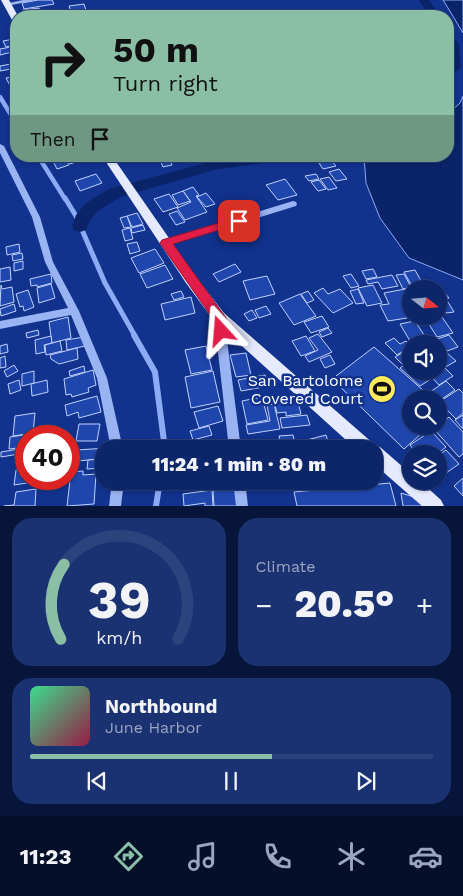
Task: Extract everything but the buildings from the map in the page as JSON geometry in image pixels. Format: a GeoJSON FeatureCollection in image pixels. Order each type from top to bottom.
{"type":"FeatureCollection","features":[{"type":"Feature","properties":{"kind":"main road"},"geometry":{"type":"LineString","coordinates":[[112,162],[219,318],[358,440]]}},
{"type":"Feature","properties":{"kind":"main road"},"geometry":{"type":"LineString","coordinates":[[383,462],[435,506]]}},
{"type":"Feature","properties":{"kind":"street"},"geometry":{"type":"LineString","coordinates":[[6,2],[33,0]]}},
{"type":"Feature","properties":{"kind":"street"},"geometry":{"type":"LineString","coordinates":[[0,146],[36,217],[49,262],[74,311],[102,378],[116,440]]}},
{"type":"Feature","properties":{"kind":"street"},"geometry":{"type":"LineString","coordinates":[[166,243],[293,204]]}},
{"type":"Feature","properties":{"kind":"street"},"geometry":{"type":"LineString","coordinates":[[0,325],[74,311]]}},
{"type":"Feature","properties":{"kind":"street"},"geometry":{"type":"LineString","coordinates":[[219,318],[234,440]]}},
{"type":"Feature","properties":{"kind":"street"},"geometry":{"type":"LineString","coordinates":[[115,506],[117,490]]}},
{"type":"Feature","properties":{"kind":"street"},"geometry":{"type":"LineString","coordinates":[[240,490],[242,506]]}},
{"type":"Feature","properties":{"kind":"shaded area"},"geometry":{"type":"Polygon","coordinates":[[[443,0],[463,0],[463,33],[454,18],[454,10],[449,10],[443,0]]]}},
{"type":"Feature","properties":{"kind":"shaded area"},"geometry":{"type":"Polygon","coordinates":[[[463,96],[463,280],[409,258],[380,218],[366,183],[364,162],[454,162],[454,108],[460,103],[463,96]]]}},
{"type":"Feature","properties":{"kind":"waterway"},"geometry":{"type":"LineString","coordinates":[[424,0],[431,10]]}},
{"type":"Feature","properties":{"kind":"waterway"},"geometry":{"type":"LineString","coordinates":[[454,56],[454,68]]}},
{"type":"Feature","properties":{"kind":"waterway"},"geometry":{"type":"LineString","coordinates":[[0,97],[10,113]]}},
{"type":"Feature","properties":{"kind":"waterway"},"geometry":{"type":"LineString","coordinates":[[42,162],[65,199]]}},
{"type":"Feature","properties":{"kind":"waterway"},"geometry":{"type":"LineString","coordinates":[[80,226],[82,219],[92,207],[115,193],[139,188],[212,166],[240,162]]}},
{"type":"Feature","properties":{"kind":"waterway"},"geometry":{"type":"LineString","coordinates":[[65,198],[76,216],[105,283],[135,336]]}},
{"type":"Feature","properties":{"kind":"waterway"},"geometry":{"type":"LineString","coordinates":[[134,335],[155,372],[164,440]]}},
{"type":"Feature","properties":{"kind":"waterway"},"geometry":{"type":"LineString","coordinates":[[156,506],[159,490]]}},
{"type":"Feature","properties":{"kind":"place","name":"San Bartolome Covered Court"},"geometry":{"type":"Point","coordinates":[382,389]}},
{"type":"Feature","properties":{"kind":"route"},"geometry":{"type":"LineString","coordinates":[[221,331],[219,318],[166,243],[239,221]]}}]}
